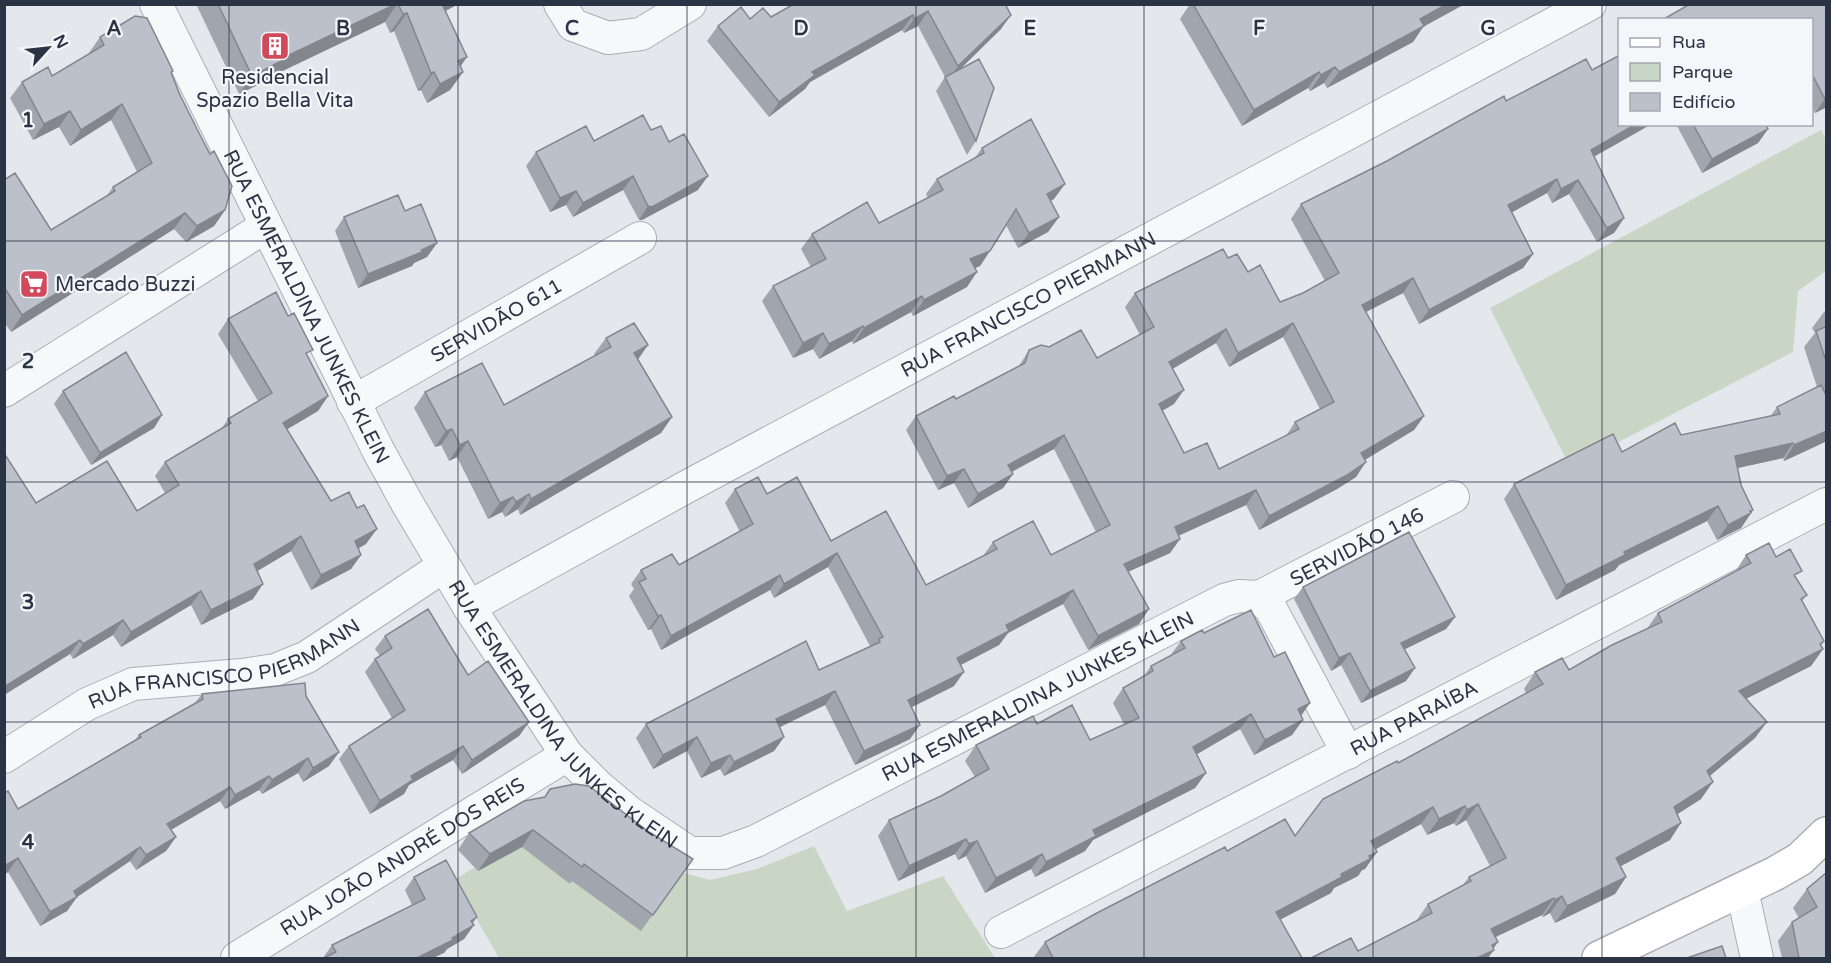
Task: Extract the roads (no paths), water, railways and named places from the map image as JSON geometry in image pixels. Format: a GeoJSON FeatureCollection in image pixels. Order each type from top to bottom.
{"type":"FeatureCollection","features":[{"type":"Feature","properties":{"kind":"street","name":"RUA ESMERALDINA JUNKES KLEIN"},"geometry":{"type":"LineString","coordinates":[[156,4],[353,402],[406,503],[469,607],[567,755],[598,786],[629,812],[690,853],[723,853],[756,841],[1224,600],[1239,596],[1259,597]]}},
{"type":"Feature","properties":{"kind":"street"},"geometry":{"type":"LineString","coordinates":[[560,4],[573,25],[608,38],[641,34],[690,4]]}},
{"type":"Feature","properties":{"kind":"street","name":"RUA FRANCISCO PIERMANN"},"geometry":{"type":"LineString","coordinates":[[469,607],[688,486],[1590,4]]}},
{"type":"Feature","properties":{"kind":"street"},"geometry":{"type":"LineString","coordinates":[[4,391],[266,227]]}},
{"type":"Feature","properties":{"kind":"street","name":"SERVIDÃO 611"},"geometry":{"type":"LineString","coordinates":[[353,402],[640,238]]}},
{"type":"Feature","properties":{"kind":"street","name":"SERVIDÃO 146"},"geometry":{"type":"LineString","coordinates":[[1259,597],[1453,497]]}},
{"type":"Feature","properties":{"kind":"street","name":"RUA PARAÍBA"},"geometry":{"type":"LineString","coordinates":[[1001,932],[1827,504]]}},
{"type":"Feature","properties":{"kind":"street","name":"RUA FRANCISCO PIERMANN"},"geometry":{"type":"LineString","coordinates":[[4,757],[87,704],[133,684],[253,674],[275,670],[307,657],[444,566]]}},
{"type":"Feature","properties":{"kind":"street"},"geometry":{"type":"LineString","coordinates":[[1259,597],[1271,609],[1283,628],[1348,753]]}},
{"type":"Feature","properties":{"kind":"street","name":"RUA JOÃO ANDRÉ DOS REIS"},"geometry":{"type":"LineString","coordinates":[[237,958],[567,755]]}},
{"type":"Feature","properties":{"kind":"street"},"geometry":{"type":"LineString","coordinates":[[1599,958],[1776,873],[1800,859],[1827,834]]}},
{"type":"Feature","properties":{"kind":"street"},"geometry":{"type":"LineString","coordinates":[[1742,890],[1757,958]]}},
{"type":"Feature","properties":{"kind":"place","name":"Residencial Spazio Bella Vita"},"geometry":{"type":"Point","coordinates":[275,46]}},
{"type":"Feature","properties":{"kind":"place","name":"Mercado Buzzi"},"geometry":{"type":"Point","coordinates":[34,284]}}]}
